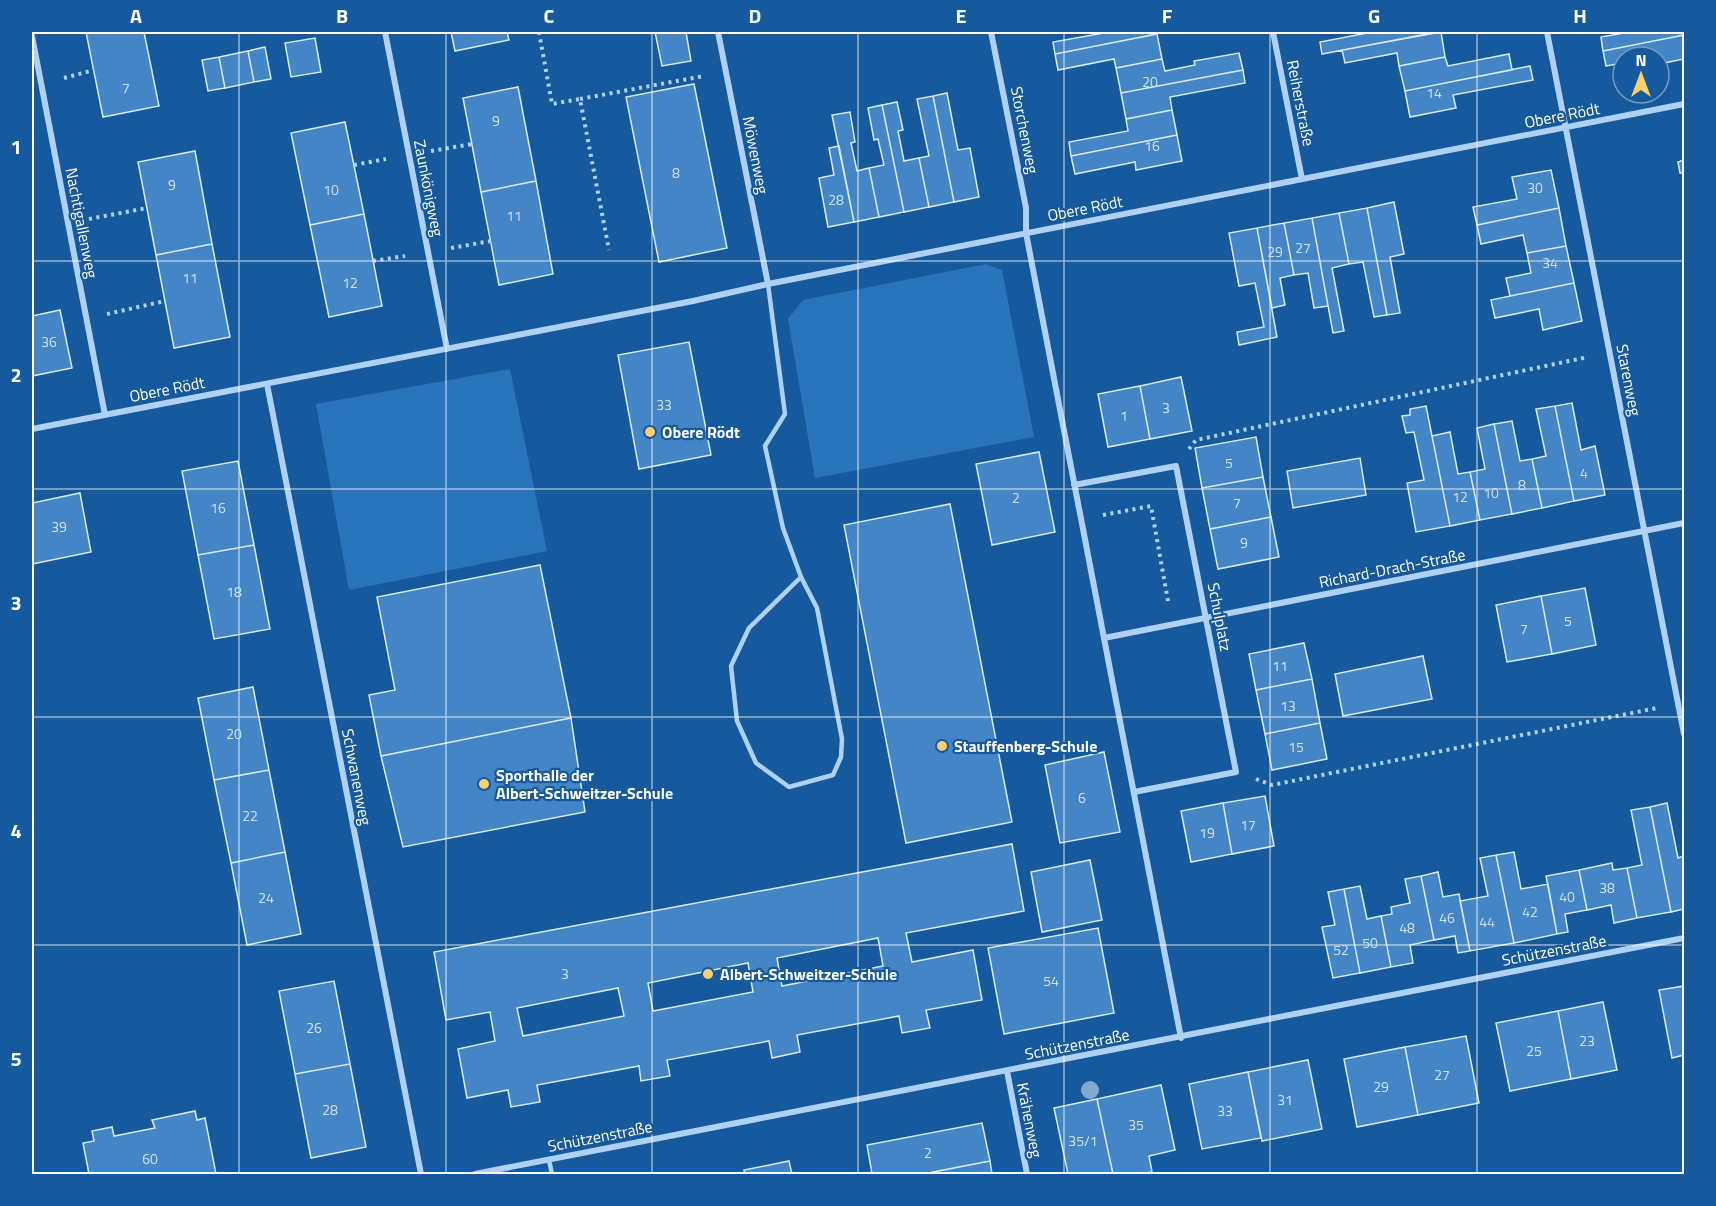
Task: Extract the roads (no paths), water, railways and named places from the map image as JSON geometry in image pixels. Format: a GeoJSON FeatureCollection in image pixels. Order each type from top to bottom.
{"type":"FeatureCollection","features":[{"type":"Feature","properties":{"kind":"street","name":"Zaunkönigweg"},"geometry":{"type":"LineString","coordinates":[[385,32],[447,349]]}},
{"type":"Feature","properties":{"kind":"street","name":"Möwenweg"},"geometry":{"type":"LineString","coordinates":[[718,32],[768,284]]}},
{"type":"Feature","properties":{"kind":"street","name":"Storchenweg"},"geometry":{"type":"LineString","coordinates":[[991,32],[1026,208],[1026,233]]}},
{"type":"Feature","properties":{"kind":"street","name":"Reiherstraße"},"geometry":{"type":"LineString","coordinates":[[1273,32],[1302,179]]}},
{"type":"Feature","properties":{"kind":"street","name":"Starenweg"},"geometry":{"type":"LineString","coordinates":[[1546,32],[1684,734]]}},
{"type":"Feature","properties":{"kind":"street","name":"Nachtigallenweg"},"geometry":{"type":"LineString","coordinates":[[32,36],[105,415]]}},
{"type":"Feature","properties":{"kind":"street","name":"Obere Rödt"},"geometry":{"type":"LineString","coordinates":[[32,429],[693,301],[768,284],[1684,104]]}},
{"type":"Feature","properties":{"kind":"street"},"geometry":{"type":"LineString","coordinates":[[1026,233],[1181,1038]]}},
{"type":"Feature","properties":{"kind":"street","name":"Schwanenweg"},"geometry":{"type":"LineString","coordinates":[[267,384],[421,1174]]}},
{"type":"Feature","properties":{"kind":"street","name":"Schulplatz"},"geometry":{"type":"LineString","coordinates":[[1074,485],[1176,466],[1236,772],[1134,792]]}},
{"type":"Feature","properties":{"kind":"street","name":"Richard-Drach-Straße"},"geometry":{"type":"LineString","coordinates":[[1104,638],[1684,524]]}},
{"type":"Feature","properties":{"kind":"street","name":"Schützenstraße"},"geometry":{"type":"LineString","coordinates":[[475,1174],[1684,938]]}},
{"type":"Feature","properties":{"kind":"street","name":"Krähenweg"},"geometry":{"type":"LineString","coordinates":[[1007,1071],[1027,1174]]}},
{"type":"Feature","properties":{"kind":"lane"},"geometry":{"type":"LineString","coordinates":[[768,284],[786,414],[765,446],[783,528],[801,578],[817,608],[842,739],[841,758],[834,775],[789,786],[756,763],[737,721],[731,666],[749,628],[801,578]]}},
{"type":"Feature","properties":{"kind":"lane"},"geometry":{"type":"LineString","coordinates":[[549,1160],[552,1174]]}},
{"type":"Feature","properties":{"kind":"place","name":"Obere Rödt"},"geometry":{"type":"Point","coordinates":[650,432]}},
{"type":"Feature","properties":{"kind":"place","name":"Stauffenberg-Schule"},"geometry":{"type":"Point","coordinates":[942,746]}},
{"type":"Feature","properties":{"kind":"place","name":"Sporthalle der Albert-Schweitzer-Schule"},"geometry":{"type":"Point","coordinates":[484,784]}},
{"type":"Feature","properties":{"kind":"place","name":"Albert-Schweitzer-Schule"},"geometry":{"type":"Point","coordinates":[708,974]}}]}
